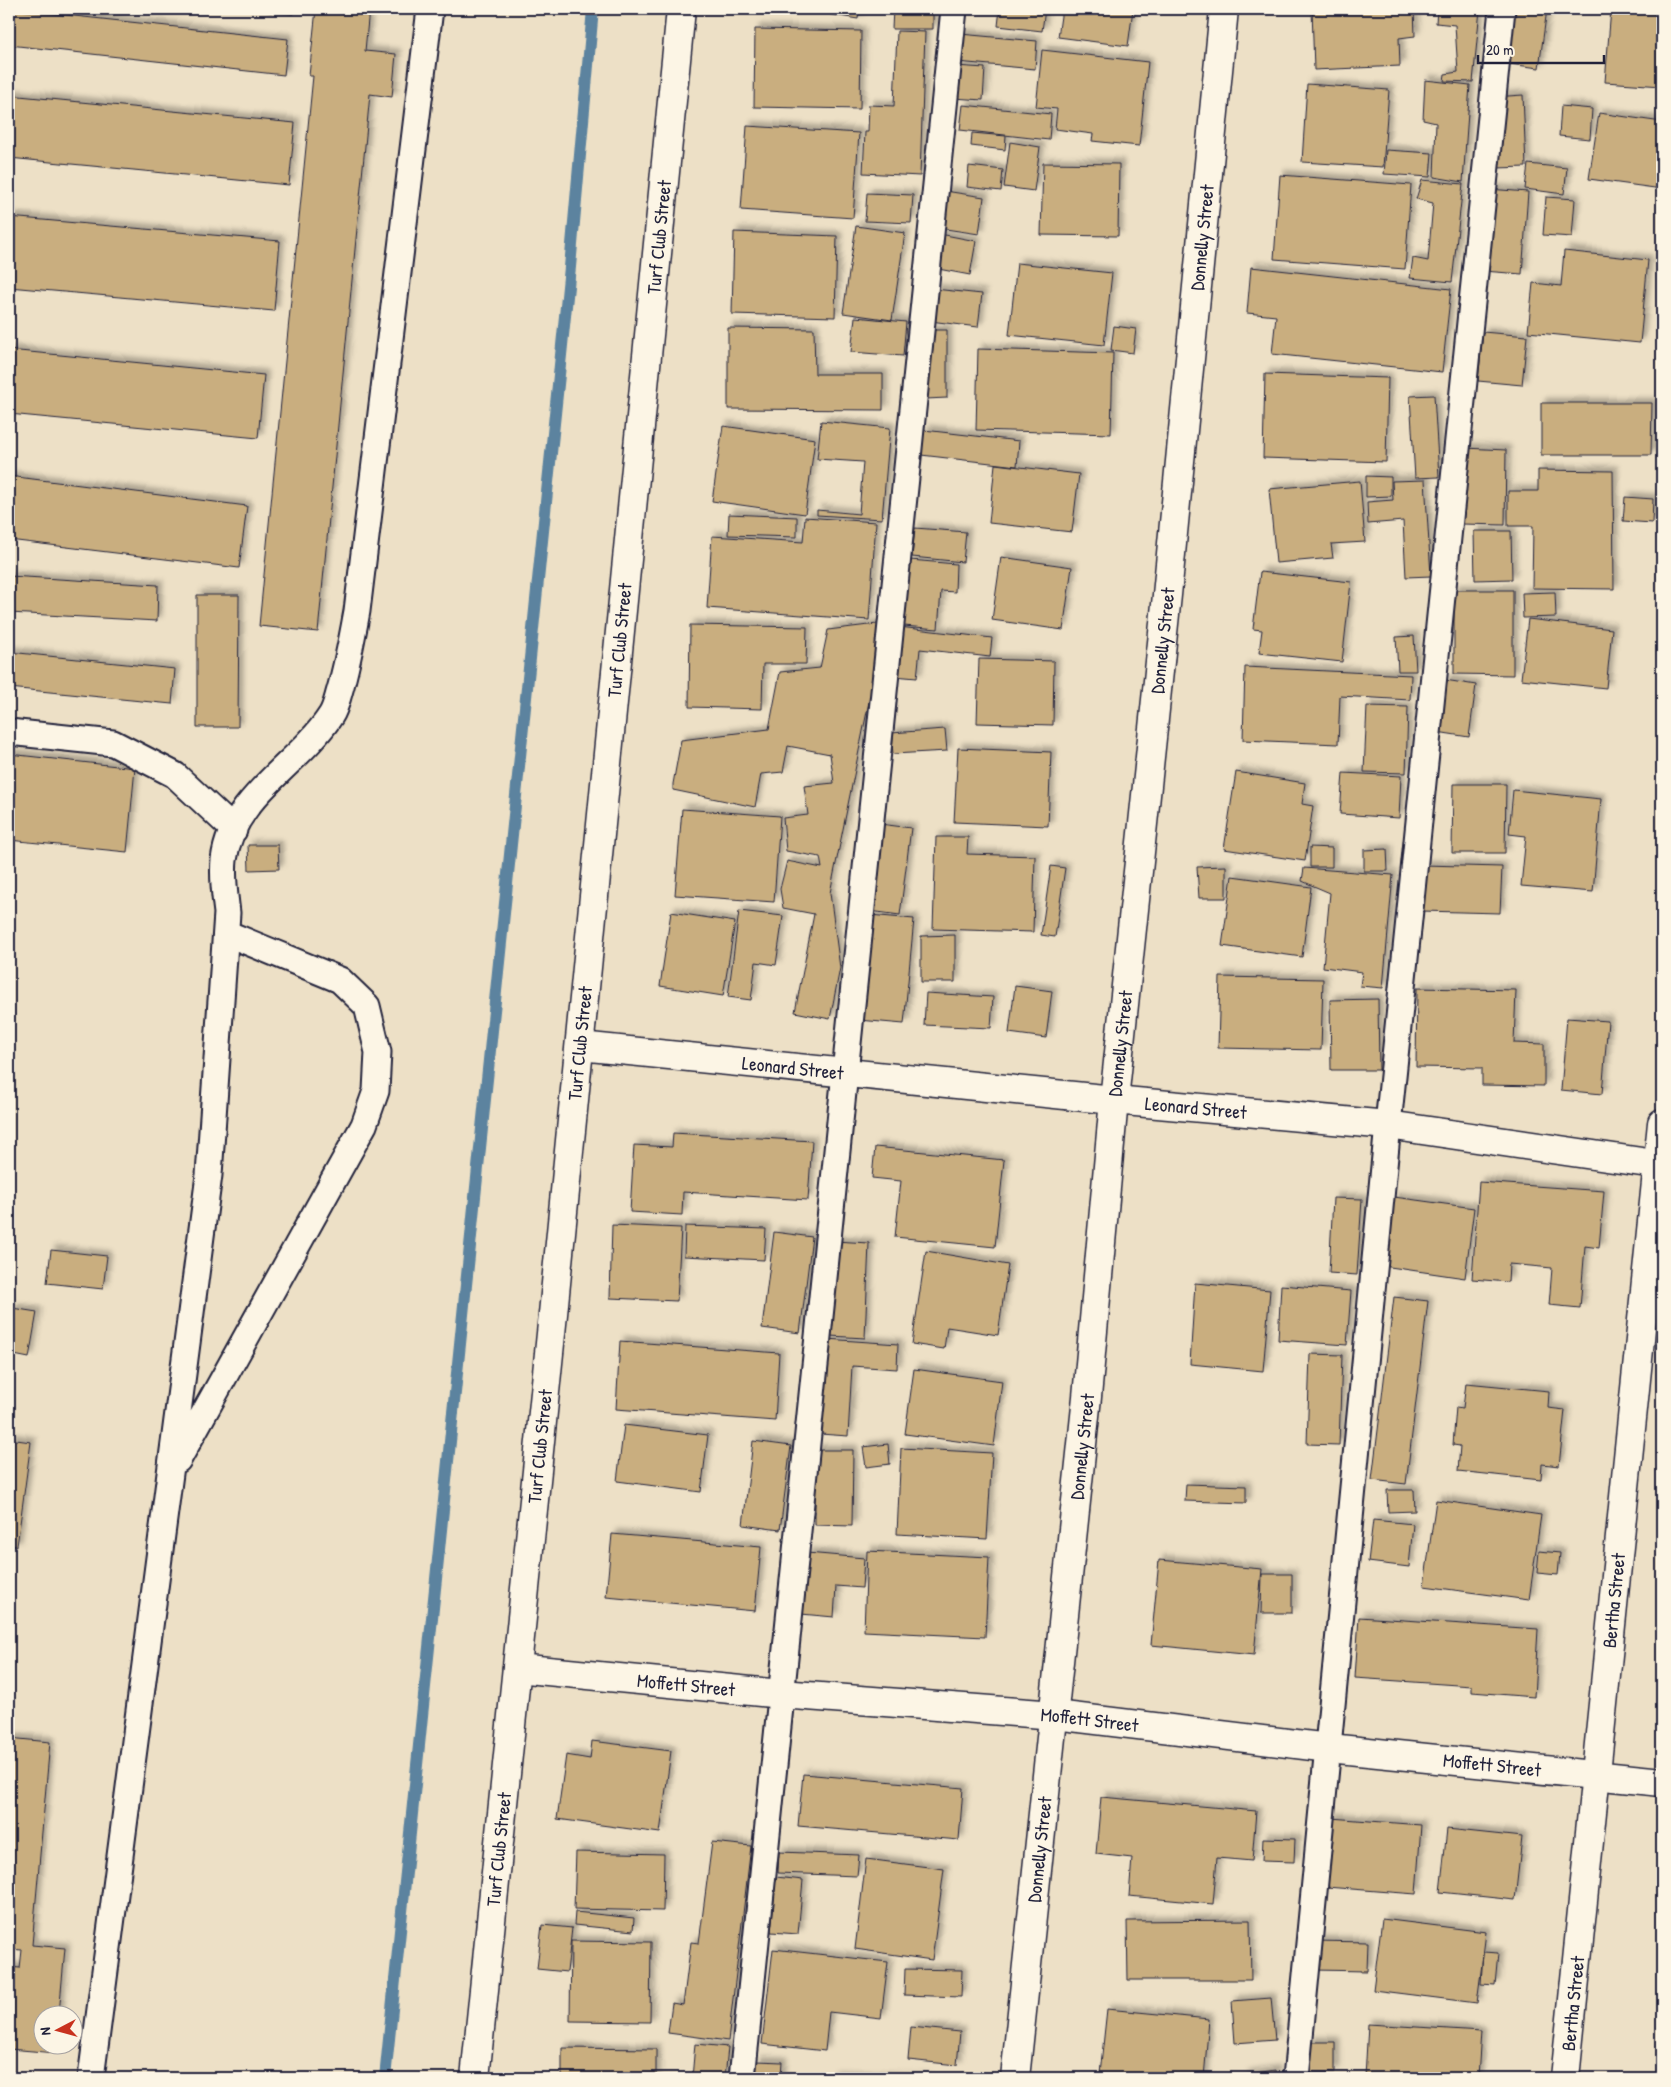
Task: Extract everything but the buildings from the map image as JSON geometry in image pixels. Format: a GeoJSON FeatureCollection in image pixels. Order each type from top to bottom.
{"type":"FeatureCollection","features":[{"type":"Feature","properties":{"kind":"street","name":"Turf Club Street"},"geometry":{"type":"LineString","coordinates":[[475,2078],[580,1046],[681,9]]}},
{"type":"Feature","properties":{"kind":"street","name":"Donnelly Street"},"geometry":{"type":"LineString","coordinates":[[1015,2078],[1055,1715],[1114,1100],[1167,595],[1224,9]]}},
{"type":"Feature","properties":{"kind":"street","name":"Leonard Street"},"geometry":{"type":"LineString","coordinates":[[580,1046],[1114,1100],[1388,1125],[1660,1164]]}},
{"type":"Feature","properties":{"kind":"street","name":"Bertha Street"},"geometry":{"type":"LineString","coordinates":[[1564,2078],[1660,1164],[1662,1123]]}},
{"type":"Feature","properties":{"kind":"street","name":"Moffett Street"},"geometry":{"type":"LineString","coordinates":[[517,1668],[781,1694],[1055,1715],[1329,1748],[1662,1782]]}},
{"type":"Feature","properties":{"kind":"lane"},"geometry":{"type":"LineString","coordinates":[[91,2078],[209,1175],[227,913],[224,859],[234,830],[244,810],[255,796],[296,756],[332,714],[348,665],[357,612],[430,9]]}},
{"type":"Feature","properties":{"kind":"lane"},"geometry":{"type":"LineString","coordinates":[[742,2078],[954,9]]}},
{"type":"Feature","properties":{"kind":"lane"},"geometry":{"type":"LineString","coordinates":[[1296,2078],[1388,1125],[1502,9]]}},
{"type":"Feature","properties":{"kind":"lane"},"geometry":{"type":"LineString","coordinates":[[9,732],[113,743],[175,775],[234,830]]}},
{"type":"Feature","properties":{"kind":"lane"},"geometry":{"type":"LineString","coordinates":[[170,1473],[364,1124],[376,1091],[378,1052],[367,1006],[340,980],[226,933]]}},
{"type":"Feature","properties":{"kind":"waterway"},"geometry":{"type":"LineString","coordinates":[[385,2078],[570,267],[593,9]]}}]}
